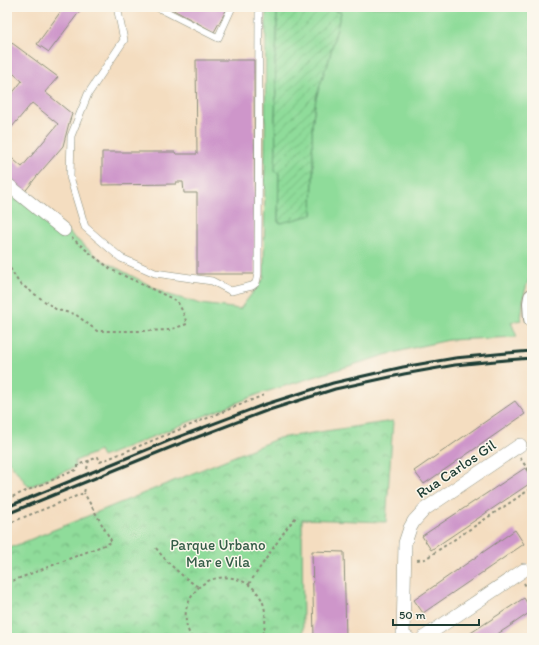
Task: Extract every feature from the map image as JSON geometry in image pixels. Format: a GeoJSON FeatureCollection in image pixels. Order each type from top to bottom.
{"type":"FeatureCollection","features":[{"type":"Feature","properties":{"kind":"street"},"geometry":{"type":"LineString","coordinates":[[7,184],[64,230]]}},
{"type":"Feature","properties":{"kind":"street"},"geometry":{"type":"LineString","coordinates":[[532,297],[532,319]]}},
{"type":"Feature","properties":{"kind":"street","name":"Rua Carlos Gil"},"geometry":{"type":"LineString","coordinates":[[405,637],[405,543],[412,524],[425,509],[516,447]]}},
{"type":"Feature","properties":{"kind":"street"},"geometry":{"type":"LineString","coordinates":[[423,638],[524,570]]}},
{"type":"Feature","properties":{"kind":"lane"},"geometry":{"type":"LineString","coordinates":[[117,7],[124,40],[88,94],[71,136],[70,177],[84,227],[120,258],[155,273],[212,282],[231,291],[252,286],[256,283],[258,274],[259,7]]}},
{"type":"Feature","properties":{"kind":"lane"},"geometry":{"type":"LineString","coordinates":[[157,7],[218,38],[232,7]]}},
{"type":"Feature","properties":{"kind":"path"},"geometry":{"type":"LineString","coordinates":[[7,263],[19,283],[57,310],[74,314],[97,331],[144,332],[169,330],[187,324],[184,312],[177,301],[112,270],[64,230]]}},
{"type":"Feature","properties":{"kind":"path"},"geometry":{"type":"LineString","coordinates":[[7,499],[78,469],[78,465],[89,460],[98,457],[100,462],[264,395]]}},
{"type":"Feature","properties":{"kind":"path"},"geometry":{"type":"LineString","coordinates":[[516,447],[532,475]]}},
{"type":"Feature","properties":{"kind":"path"},"geometry":{"type":"LineString","coordinates":[[87,469],[89,460]]}},
{"type":"Feature","properties":{"kind":"path"},"geometry":{"type":"LineString","coordinates":[[7,583],[112,542],[84,493],[85,488]]}},
{"type":"Feature","properties":{"kind":"path"},"geometry":{"type":"LineString","coordinates":[[404,562],[425,559],[532,488]]}},
{"type":"Feature","properties":{"kind":"path"},"geometry":{"type":"LineString","coordinates":[[7,524],[84,493]]}},
{"type":"Feature","properties":{"kind":"path"},"geometry":{"type":"LineString","coordinates":[[249,584],[286,529],[297,516]]}},
{"type":"Feature","properties":{"kind":"path"},"geometry":{"type":"LineString","coordinates":[[156,548],[164,559],[198,588]]}},
{"type":"Feature","properties":{"kind":"path"},"geometry":{"type":"LineString","coordinates":[[192,638],[186,622],[186,610],[190,598],[198,588],[210,580],[223,577],[236,578],[249,584],[259,594],[265,606],[266,620],[263,633],[260,638]]}},
{"type":"Feature","properties":{"kind":"green space"},"geometry":{"type":"Polygon","coordinates":[[[266,7],[277,7],[275,118],[276,149],[279,172],[278,222],[312,215],[312,125],[316,98],[325,69],[327,67],[341,12],[321,7],[532,7],[532,274],[525,291],[521,320],[511,322],[517,337],[449,340],[385,355],[259,394],[102,457],[99,451],[75,461],[75,467],[29,487],[7,459],[7,192],[18,201],[23,194],[100,259],[166,294],[201,304],[240,309],[264,278],[266,7]]]}},
{"type":"Feature","properties":{"kind":"green space"},"geometry":{"type":"Polygon","coordinates":[[[277,7],[321,7],[341,12],[327,67],[325,69],[316,98],[312,125],[312,215],[281,223],[278,222],[279,173],[275,172],[275,61],[277,7]]]}},
{"type":"Feature","properties":{"kind":"green space","name":"Parque Urbano Mar e Vila"},"geometry":{"type":"Polygon","coordinates":[[[393,421],[386,522],[302,519],[303,638],[7,638],[7,549],[279,438],[393,421]]]}},
{"type":"Feature","properties":{"kind":"building"},"geometry":{"type":"Polygon","coordinates":[[[64,7],[83,7],[49,52],[37,44],[64,7]]]}},
{"type":"Feature","properties":{"kind":"building"},"geometry":{"type":"Polygon","coordinates":[[[168,7],[228,7],[214,32],[168,7]]]}},
{"type":"Feature","properties":{"kind":"building"},"geometry":{"type":"Polygon","coordinates":[[[12,43],[58,77],[45,92],[72,114],[63,146],[23,194],[7,180],[7,154],[22,167],[58,124],[32,103],[7,133],[7,100],[22,81],[7,68],[7,50],[12,43]]]}},
{"type":"Feature","properties":{"kind":"building"},"geometry":{"type":"Polygon","coordinates":[[[196,60],[254,60],[255,274],[197,274],[197,193],[184,193],[183,182],[176,182],[176,184],[102,185],[102,152],[175,152],[176,154],[197,154],[196,60]]]}},
{"type":"Feature","properties":{"kind":"building"},"geometry":{"type":"Polygon","coordinates":[[[515,401],[525,414],[424,484],[414,471],[515,401]]]}},
{"type":"Feature","properties":{"kind":"building"},"geometry":{"type":"Polygon","coordinates":[[[525,468],[532,479],[532,482],[431,550],[422,536],[525,468]]]}},
{"type":"Feature","properties":{"kind":"building"},"geometry":{"type":"Polygon","coordinates":[[[515,530],[524,544],[423,613],[414,600],[515,530]]]}},
{"type":"Feature","properties":{"kind":"building"},"geometry":{"type":"Polygon","coordinates":[[[312,551],[344,552],[346,638],[314,638],[312,551]]]}},
{"type":"Feature","properties":{"kind":"building"},"geometry":{"type":"Polygon","coordinates":[[[524,598],[532,611],[507,628],[491,638],[463,638],[524,598]]]}},
{"type":"Feature","properties":{"kind":"railway"},"geometry":{"type":"LineString","coordinates":[[7,507],[173,439],[263,405],[333,383],[403,367],[455,358],[532,351]]}},
{"type":"Feature","properties":{"kind":"railway"},"geometry":{"type":"LineString","coordinates":[[7,514],[174,446],[266,411],[335,389],[455,365],[532,358]]}}]}
